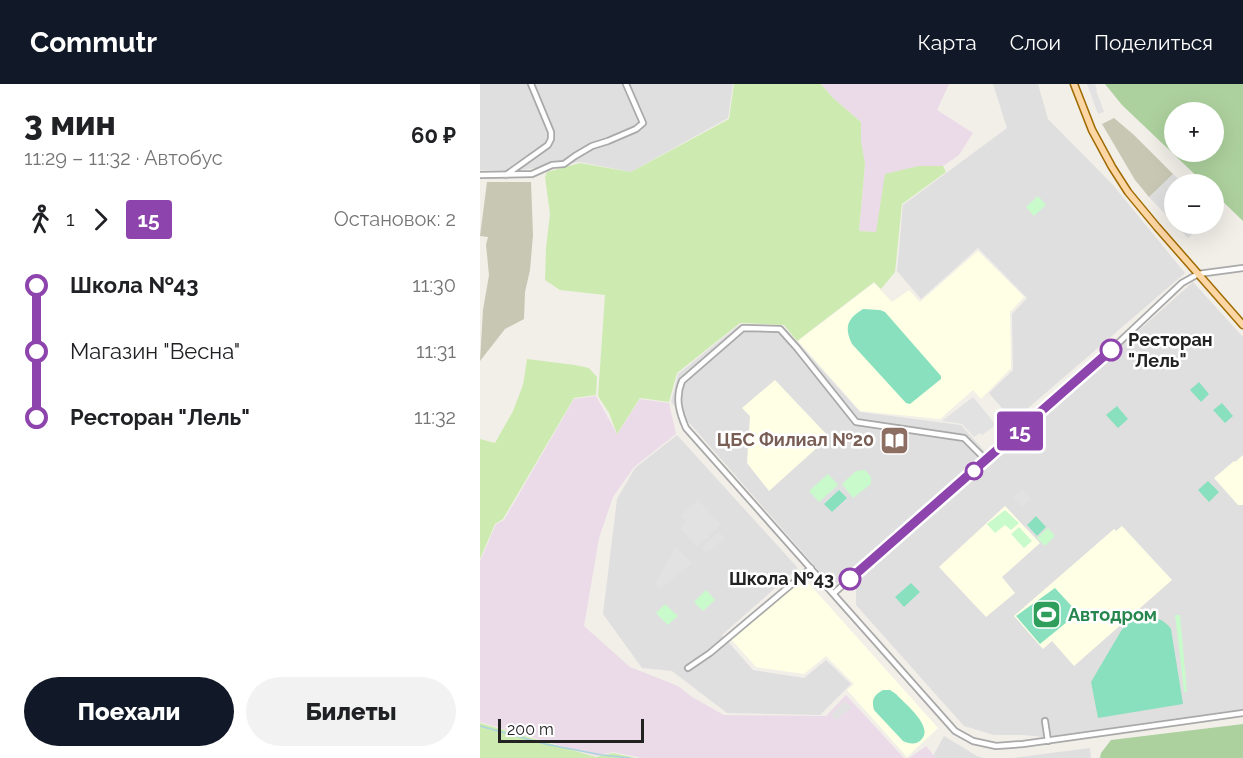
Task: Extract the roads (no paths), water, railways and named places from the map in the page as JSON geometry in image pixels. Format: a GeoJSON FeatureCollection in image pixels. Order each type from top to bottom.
{"type":"FeatureCollection","features":[{"type":"Feature","properties":{"kind":"main road"},"geometry":{"type":"LineString","coordinates":[[1074,84],[1089,123],[1128,192],[1243,325]]}},
{"type":"Feature","properties":{"kind":"street"},"geometry":{"type":"LineString","coordinates":[[506,175],[548,145],[551,139],[551,132],[531,84]]}},
{"type":"Feature","properties":{"kind":"street"},"geometry":{"type":"LineString","coordinates":[[480,175],[532,174],[552,165],[564,164],[592,146],[636,129],[643,123],[626,84]]}},
{"type":"Feature","properties":{"kind":"street"},"geometry":{"type":"LineString","coordinates":[[834,593],[1107,353],[1182,283],[1198,274],[1243,268]]}},
{"type":"Feature","properties":{"kind":"street"},"geometry":{"type":"LineString","coordinates":[[986,460],[964,438],[856,422],[780,329],[743,328],[682,381],[679,389],[679,414],[686,428],[956,731],[973,741],[996,746],[1023,744],[1243,713]]}},
{"type":"Feature","properties":{"kind":"street"},"geometry":{"type":"LineString","coordinates":[[688,668],[710,653],[811,568]]}},
{"type":"Feature","properties":{"kind":"street"},"geometry":{"type":"LineString","coordinates":[[1045,721],[1048,741]]}},
{"type":"Feature","properties":{"kind":"waterway"},"geometry":{"type":"LineString","coordinates":[[480,726],[545,744],[630,758]]}},
{"type":"Feature","properties":{"kind":"place","name":"Ресторан \"Лель\""},"geometry":{"type":"Point","coordinates":[1111,350]}},
{"type":"Feature","properties":{"kind":"place","name":"ЦБС Филиал №20"},"geometry":{"type":"Point","coordinates":[895,440]}},
{"type":"Feature","properties":{"kind":"place","name":"Школа №43"},"geometry":{"type":"Point","coordinates":[850,579]}},
{"type":"Feature","properties":{"kind":"place","name":"Автодром"},"geometry":{"type":"Point","coordinates":[1047,615]}}]}
